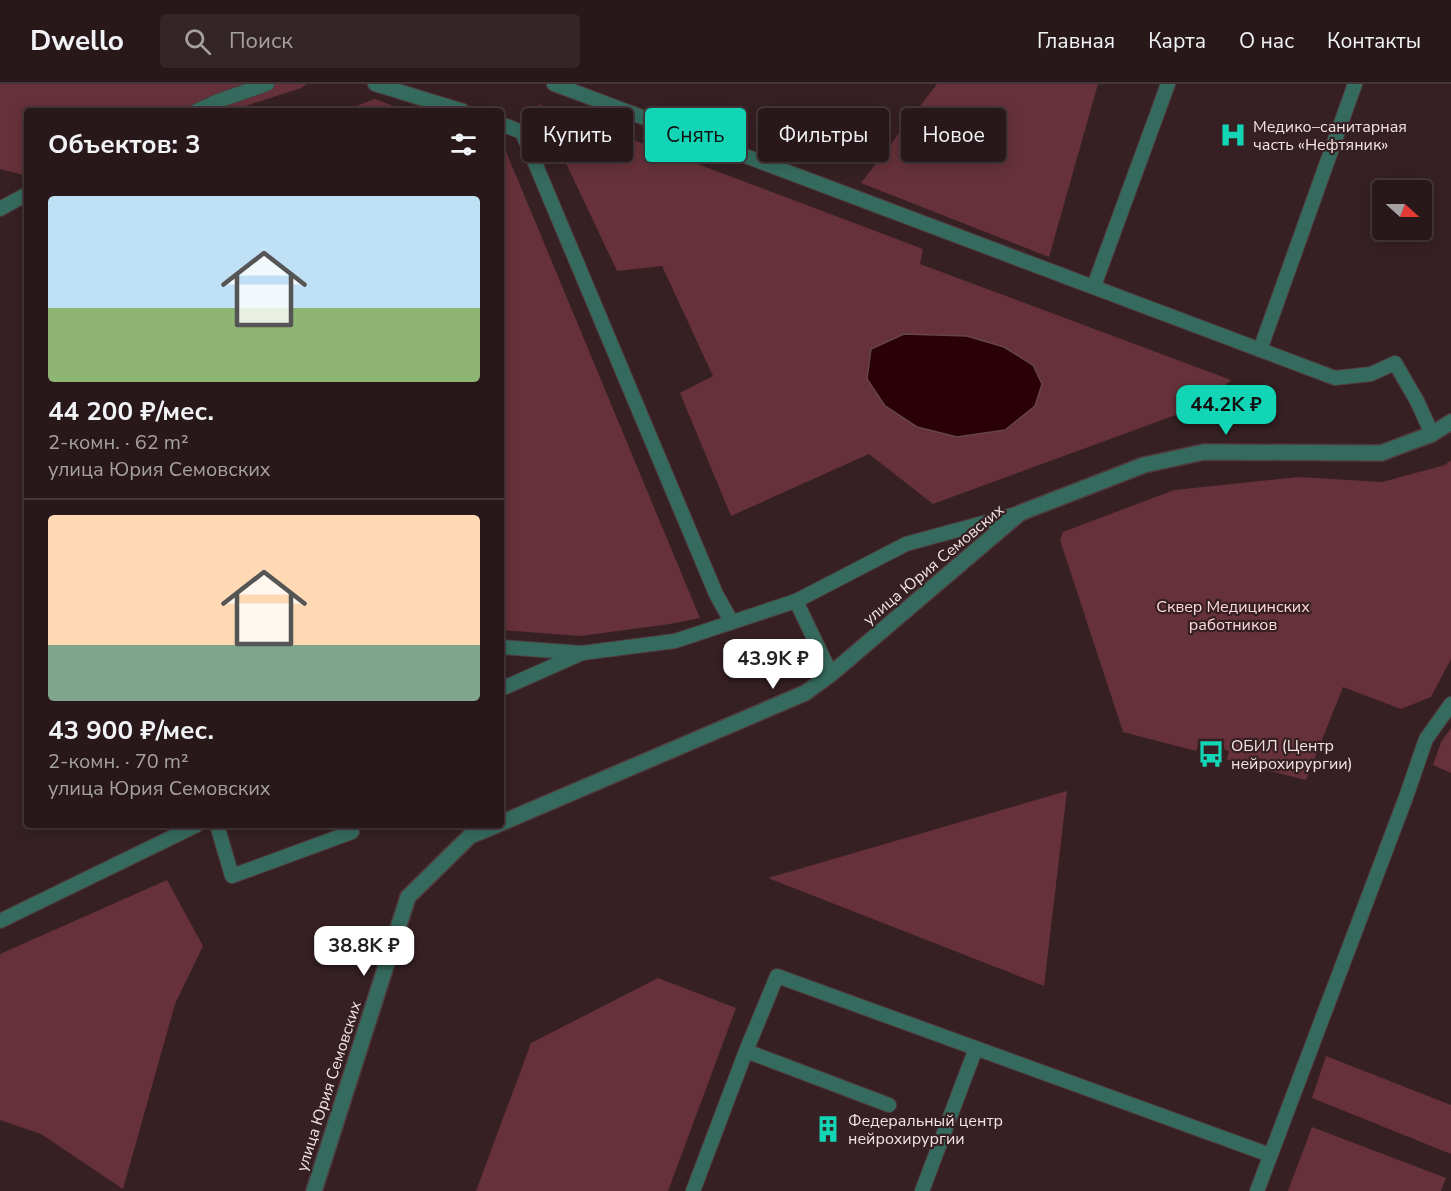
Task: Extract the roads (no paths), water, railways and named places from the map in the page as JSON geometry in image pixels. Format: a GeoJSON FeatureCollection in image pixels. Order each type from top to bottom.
{"type":"FeatureCollection","features":[{"type":"Feature","properties":{"kind":"street","name":"улица Юрия Семовских"},"geometry":{"type":"LineString","coordinates":[[504,822],[805,693],[831,674],[1020,513],[1144,465],[1204,452],[1381,453],[1432,434],[1451,422]]}},
{"type":"Feature","properties":{"kind":"street","name":"улица Юрия Семовских"},"geometry":{"type":"LineString","coordinates":[[314,1191],[408,897],[470,836],[489,828]]}},
{"type":"Feature","properties":{"kind":"lane"},"geometry":{"type":"LineString","coordinates":[[203,108],[267,84]]}},
{"type":"Feature","properties":{"kind":"lane"},"geometry":{"type":"LineString","coordinates":[[375,84],[453,108]]}},
{"type":"Feature","properties":{"kind":"lane"},"geometry":{"type":"LineString","coordinates":[[554,84],[1335,378],[1371,374],[1395,363],[1417,401],[1432,434]]}},
{"type":"Feature","properties":{"kind":"lane"},"geometry":{"type":"LineString","coordinates":[[1094,286],[1168,84]]}},
{"type":"Feature","properties":{"kind":"lane"},"geometry":{"type":"LineString","coordinates":[[1260,350],[1355,84]]}},
{"type":"Feature","properties":{"kind":"lane"},"geometry":{"type":"LineString","coordinates":[[504,125],[522,132],[716,594],[730,621]]}},
{"type":"Feature","properties":{"kind":"lane"},"geometry":{"type":"LineString","coordinates":[[0,209],[24,196]]}},
{"type":"Feature","properties":{"kind":"lane"},"geometry":{"type":"LineString","coordinates":[[504,647],[582,653],[675,640],[796,601],[906,544],[1020,513]]}},
{"type":"Feature","properties":{"kind":"lane"},"geometry":{"type":"LineString","coordinates":[[796,601],[831,674]]}},
{"type":"Feature","properties":{"kind":"lane"},"geometry":{"type":"LineString","coordinates":[[504,688],[582,653]]}},
{"type":"Feature","properties":{"kind":"lane"},"geometry":{"type":"LineString","coordinates":[[1257,1191],[1426,739],[1451,705]]}},
{"type":"Feature","properties":{"kind":"lane"},"geometry":{"type":"LineString","coordinates":[[0,921],[190,828]]}},
{"type":"Feature","properties":{"kind":"lane"},"geometry":{"type":"LineString","coordinates":[[218,828],[232,876],[352,832]]}},
{"type":"Feature","properties":{"kind":"lane"},"geometry":{"type":"LineString","coordinates":[[693,1191],[777,976],[1270,1155]]}},
{"type":"Feature","properties":{"kind":"lane"},"geometry":{"type":"LineString","coordinates":[[922,1191],[976,1048]]}},
{"type":"Feature","properties":{"kind":"lane"},"geometry":{"type":"LineString","coordinates":[[747,1051],[889,1105]]}},
{"type":"Feature","properties":{"kind":"place","name":"Медико–санитарная часть «Нефтяник»"},"geometry":{"type":"Point","coordinates":[1233,135]}},
{"type":"Feature","properties":{"kind":"place","name":"ОБИЛ (Центр нейрохирургии)"},"geometry":{"type":"Point","coordinates":[1211,754]}},
{"type":"Feature","properties":{"kind":"place","name":"Федеральный центр нейрохирургии"},"geometry":{"type":"Point","coordinates":[828,1129]}},
{"type":"Feature","properties":{"kind":"park label","name":"Сквер Медицинских работников"},"geometry":{"type":"Point","coordinates":[1233,615]}}]}
